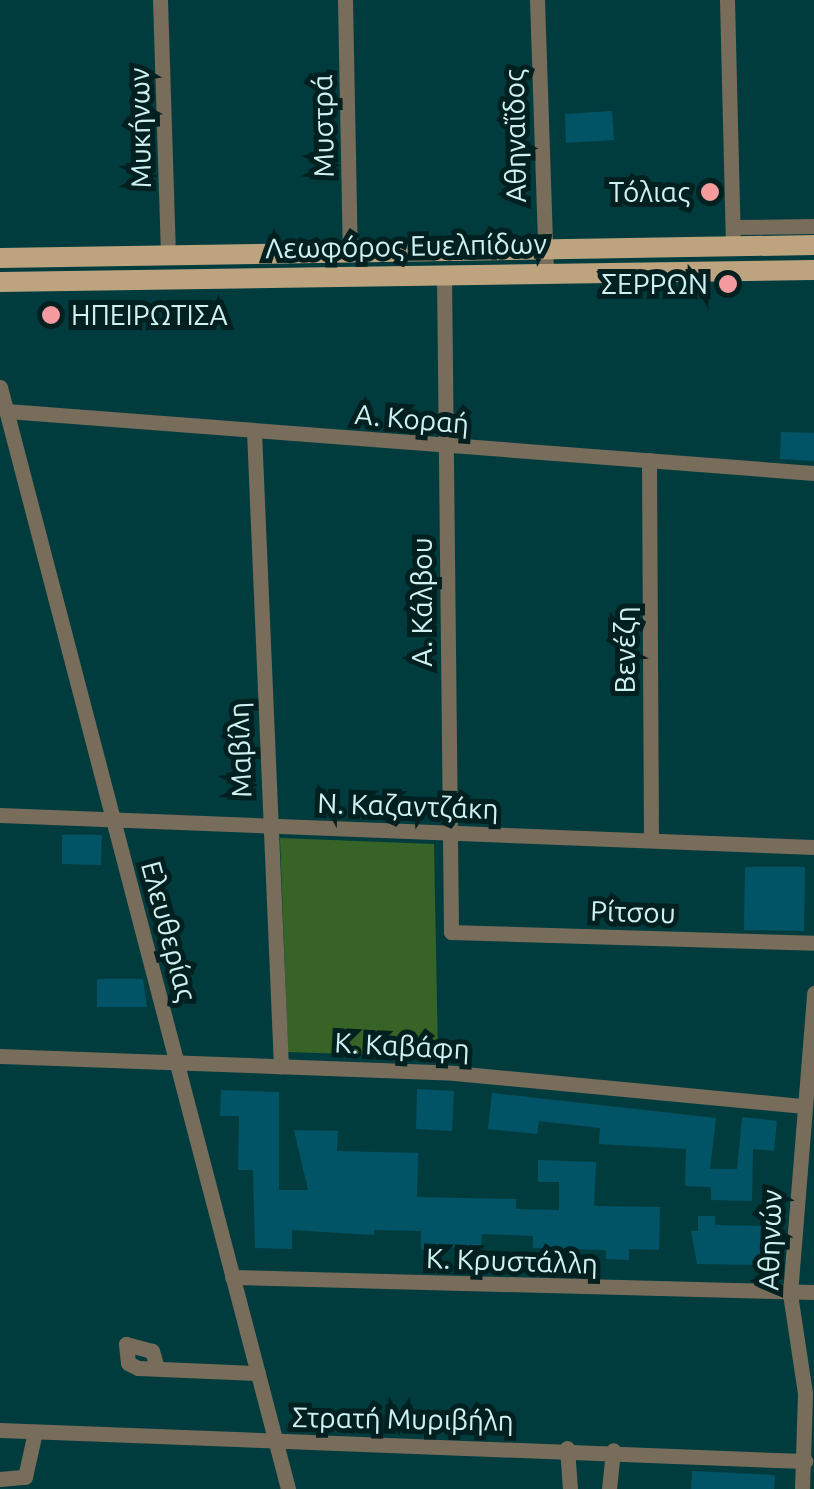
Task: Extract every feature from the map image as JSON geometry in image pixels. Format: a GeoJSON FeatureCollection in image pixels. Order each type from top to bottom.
{"type":"FeatureCollection","features":[{"type":"Feature","properties":{"kind":"main road","name":"Λεωφόρος Ευελπίδων"},"geometry":{"type":"LineString","coordinates":[[0,258],[544,248],[734,236],[814,245]]}},
{"type":"Feature","properties":{"kind":"main road","name":"Λεωφόρος Ευελπίδων"},"geometry":{"type":"LineString","coordinates":[[0,282],[546,270],[814,270]]}},
{"type":"Feature","properties":{"kind":"street","name":"Μυκήνων"},"geometry":{"type":"LineString","coordinates":[[160,0],[168,255]]}},
{"type":"Feature","properties":{"kind":"street","name":"Μυστρά"},"geometry":{"type":"LineString","coordinates":[[345,0],[350,252]]}},
{"type":"Feature","properties":{"kind":"street","name":"Αθηναΐδος"},"geometry":{"type":"LineString","coordinates":[[537,0],[546,270]]}},
{"type":"Feature","properties":{"kind":"street"},"geometry":{"type":"LineString","coordinates":[[727,0],[734,236],[814,226]]}},
{"type":"Feature","properties":{"kind":"street","name":"A. Κάλβου"},"geometry":{"type":"LineString","coordinates":[[444,273],[451,932]]}},
{"type":"Feature","properties":{"kind":"street","name":"Ελευθερίας"},"geometry":{"type":"LineString","coordinates":[[0,387],[288,1489]]}},
{"type":"Feature","properties":{"kind":"street","name":"Α. Κοραή"},"geometry":{"type":"LineString","coordinates":[[7,411],[447,448],[814,473]]}},
{"type":"Feature","properties":{"kind":"street","name":"Μαβίλη"},"geometry":{"type":"LineString","coordinates":[[254,432],[267,826],[281,1066]]}},
{"type":"Feature","properties":{"kind":"street","name":"Βενέζη"},"geometry":{"type":"LineString","coordinates":[[649,460],[651,839]]}},
{"type":"Feature","properties":{"kind":"street","name":"Ν. Καζαντζάκη"},"geometry":{"type":"LineString","coordinates":[[0,815],[814,847]]}},
{"type":"Feature","properties":{"kind":"street","name":"Ρίτσου"},"geometry":{"type":"LineString","coordinates":[[451,932],[814,943]]}},
{"type":"Feature","properties":{"kind":"street","name":"Αθηνών"},"geometry":{"type":"LineString","coordinates":[[802,1489],[805,1394],[790,1294],[801,1106],[813,1004]]}},
{"type":"Feature","properties":{"kind":"street","name":"Κ. Καβάφη"},"geometry":{"type":"LineString","coordinates":[[0,1056],[454,1072],[801,1106]]}},
{"type":"Feature","properties":{"kind":"street","name":"Κ. Κρυστάλλη"},"geometry":{"type":"LineString","coordinates":[[232,1278],[814,1292]]}},
{"type":"Feature","properties":{"kind":"street"},"geometry":{"type":"LineString","coordinates":[[157,1368],[258,1373]]}},
{"type":"Feature","properties":{"kind":"street","name":"Στρατή Μυριβήλη"},"geometry":{"type":"LineString","coordinates":[[0,1430],[567,1448],[805,1461]]}},
{"type":"Feature","properties":{"kind":"street"},"geometry":{"type":"LineString","coordinates":[[0,1479],[25,1477],[35,1432]]}},
{"type":"Feature","properties":{"kind":"street"},"geometry":{"type":"LineString","coordinates":[[567,1448],[570,1489]]}},
{"type":"Feature","properties":{"kind":"street"},"geometry":{"type":"LineString","coordinates":[[609,1489],[613,1450]]}},
{"type":"Feature","properties":{"kind":"green space"},"geometry":{"type":"Polygon","coordinates":[[[280,838],[434,844],[438,1057],[288,1052],[280,838]]]}},
{"type":"Feature","properties":{"kind":"building"},"geometry":{"type":"Polygon","coordinates":[[[612,111],[614,140],[566,143],[565,114],[612,111]]]}},
{"type":"Feature","properties":{"kind":"building"},"geometry":{"type":"Polygon","coordinates":[[[781,432],[814,433],[814,461],[780,459],[781,432]]]}},
{"type":"Feature","properties":{"kind":"building"},"geometry":{"type":"Polygon","coordinates":[[[62,835],[102,835],[101,865],[62,864],[62,835]]]}},
{"type":"Feature","properties":{"kind":"building"},"geometry":{"type":"Polygon","coordinates":[[[745,867],[805,867],[804,931],[744,930],[745,867]]]}},
{"type":"Feature","properties":{"kind":"building"},"geometry":{"type":"Polygon","coordinates":[[[97,979],[143,979],[147,1007],[97,1007],[97,979]]]}},
{"type":"Feature","properties":{"kind":"building"},"geometry":{"type":"Polygon","coordinates":[[[417,1089],[454,1091],[452,1131],[416,1129],[417,1089]]]}},
{"type":"Feature","properties":{"kind":"building"},"geometry":{"type":"Polygon","coordinates":[[[221,1090],[279,1092],[279,1190],[308,1190],[294,1130],[338,1131],[337,1151],[418,1153],[417,1197],[516,1199],[516,1209],[559,1210],[559,1182],[538,1182],[538,1160],[596,1162],[594,1206],[660,1207],[659,1250],[629,1249],[629,1260],[606,1259],[606,1250],[533,1248],[533,1236],[482,1234],[481,1245],[421,1250],[421,1231],[374,1230],[374,1235],[292,1230],[292,1249],[255,1248],[253,1170],[238,1170],[239,1116],[220,1116],[221,1090]]]}},
{"type":"Feature","properties":{"kind":"building"},"geometry":{"type":"Polygon","coordinates":[[[492,1093],[716,1118],[710,1169],[737,1169],[742,1117],[777,1121],[774,1151],[753,1149],[752,1201],[711,1200],[711,1187],[685,1186],[686,1149],[599,1144],[600,1128],[539,1121],[537,1134],[488,1129],[492,1093]]]}},
{"type":"Feature","properties":{"kind":"building"},"geometry":{"type":"Polygon","coordinates":[[[698,1216],[715,1216],[715,1225],[766,1226],[765,1265],[697,1264],[691,1231],[698,1231],[698,1216]]]}},
{"type":"Feature","properties":{"kind":"building"},"geometry":{"type":"Polygon","coordinates":[[[692,1471],[775,1475],[774,1489],[691,1489],[692,1471]]]}},
{"type":"Feature","properties":{"kind":"place","name":"Τόλιας"},"geometry":{"type":"Point","coordinates":[710,192]}},
{"type":"Feature","properties":{"kind":"place","name":"ΣΕΡΡΩΝ"},"geometry":{"type":"Point","coordinates":[728,284]}},
{"type":"Feature","properties":{"kind":"place","name":"ΗΠΕΙΡΩΤΙΣΑ"},"geometry":{"type":"Point","coordinates":[51,315]}}]}
